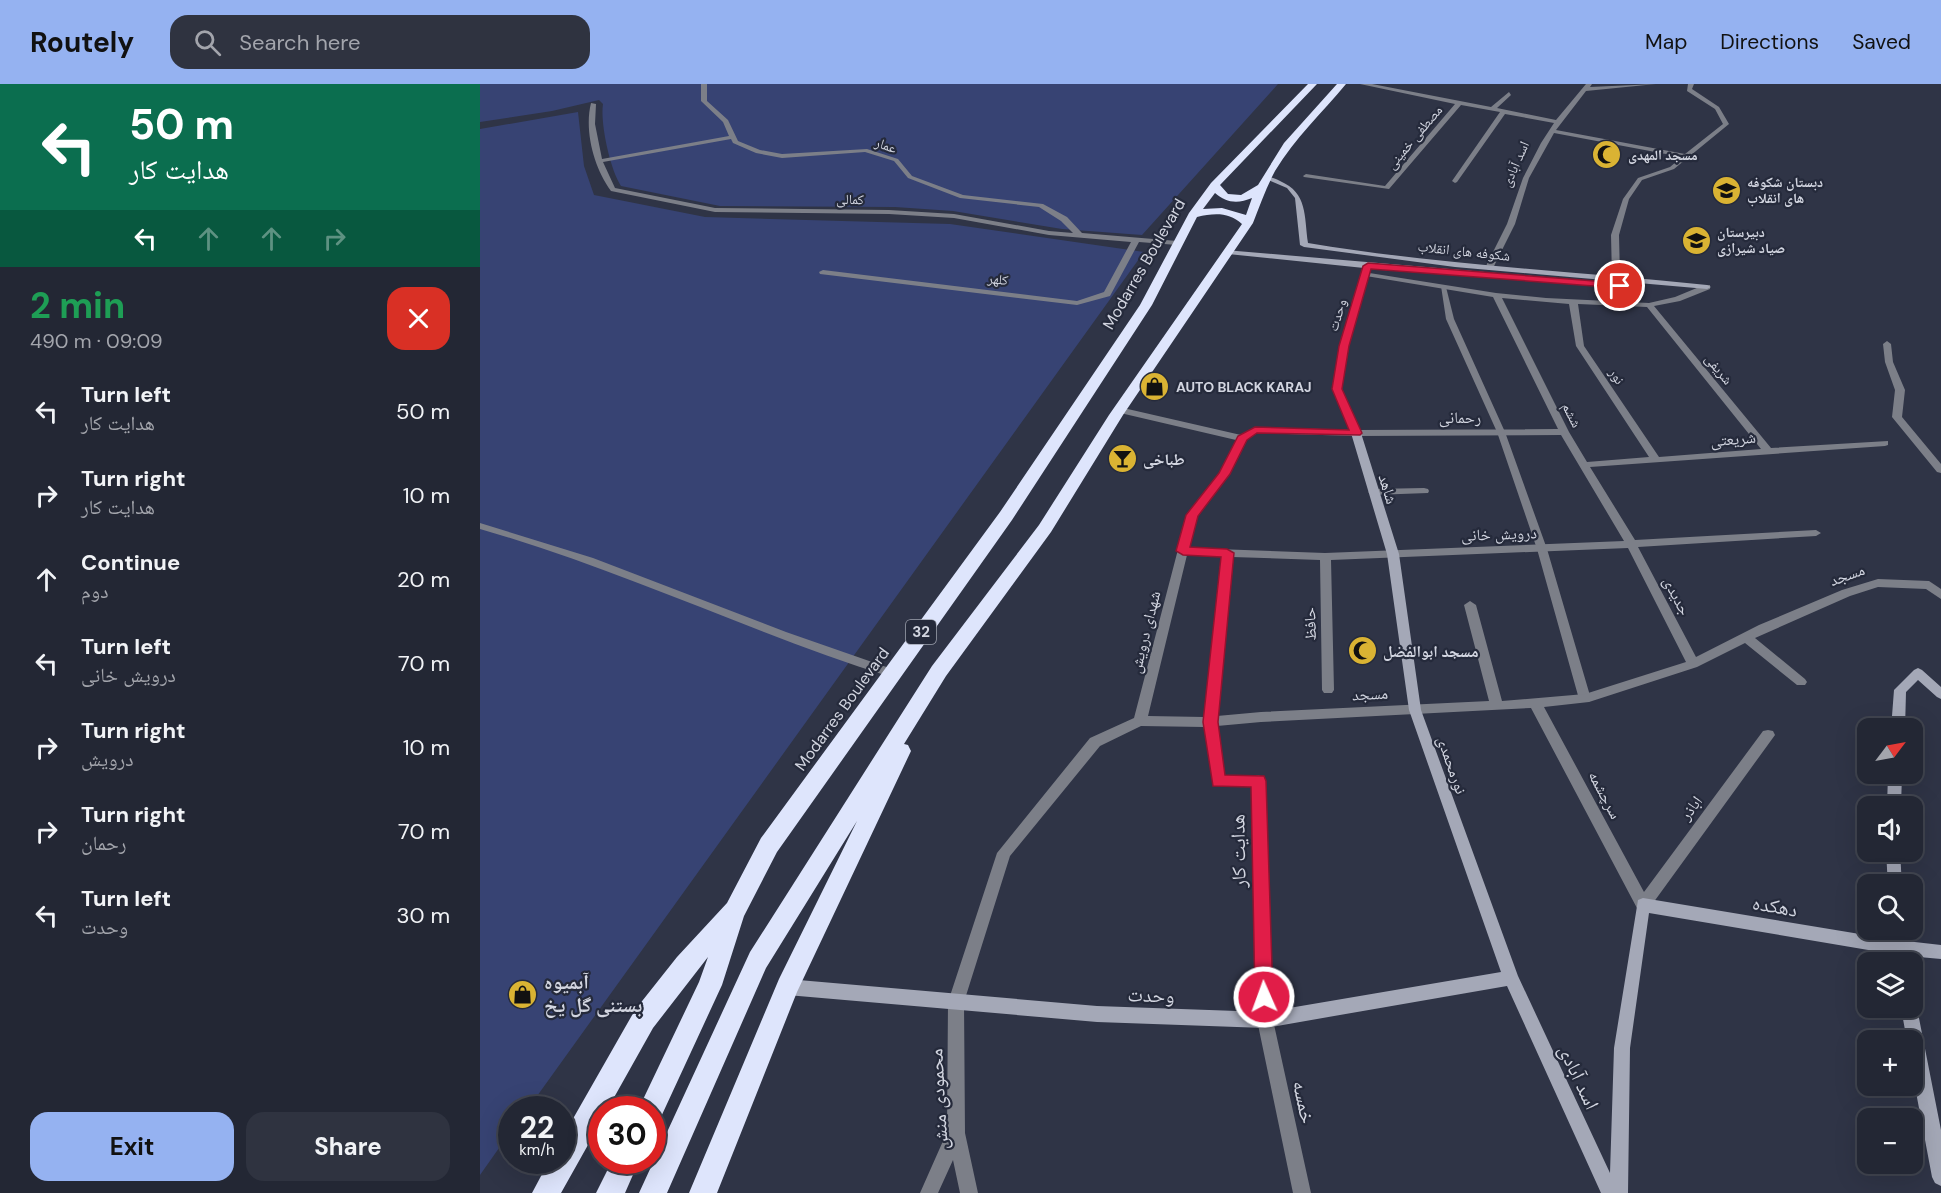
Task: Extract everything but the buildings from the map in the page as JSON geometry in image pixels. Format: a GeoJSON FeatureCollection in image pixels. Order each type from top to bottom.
{"type":"FeatureCollection","features":[{"type":"Feature","properties":{"kind":"highway","name":"Modarres Boulevard"},"geometry":{"type":"LineString","coordinates":[[546,1193],[644,1019],[685,965],[735,910],[769,845],[1013,506],[1146,305],[1193,215],[1215,185],[1313,84]]}},
{"type":"Feature","properties":{"kind":"highway","name":"32"},"geometry":{"type":"LineString","coordinates":[[653,1193],[758,960],[939,671],[1045,528],[1119,410],[1248,223],[1265,183],[1306,120],[1342,84]]}},
{"type":"Feature","properties":{"kind":"highway"},"geometry":{"type":"LineString","coordinates":[[1215,185],[1224,196],[1233,199],[1253,196],[1265,183]]}},
{"type":"Feature","properties":{"kind":"highway"},"geometry":{"type":"LineString","coordinates":[[1193,215],[1215,210],[1230,212],[1243,217],[1248,223]]}},
{"type":"Feature","properties":{"kind":"highway"},"geometry":{"type":"LineString","coordinates":[[703,1193],[787,987],[939,671]]}},
{"type":"Feature","properties":{"kind":"highway"},"geometry":{"type":"LineString","coordinates":[[658,1096],[710,985],[735,910]]}},
{"type":"Feature","properties":{"kind":"highway"},"geometry":{"type":"LineString","coordinates":[[610,1193],[620,1174]]}},
{"type":"Feature","properties":{"kind":"street","name":"عمار"},"geometry":{"type":"LineString","coordinates":[[704,84],[704,101],[726,121],[735,142],[758,152],[782,156],[865,150],[897,160],[910,177],[962,197],[1041,206],[1064,219],[1079,235]]}},
{"type":"Feature","properties":{"kind":"street"},"geometry":{"type":"LineString","coordinates":[[1363,84],[1558,122]]}},
{"type":"Feature","properties":{"kind":"street"},"geometry":{"type":"LineString","coordinates":[[1587,86],[1653,84]]}},
{"type":"Feature","properties":{"kind":"street"},"geometry":{"type":"LineString","coordinates":[[1617,277],[1615,235],[1626,199],[1640,179],[1672,168],[1726,124],[1717,108],[1689,90],[1691,84]]}},
{"type":"Feature","properties":{"kind":"street","name":"اسد آبادی"},"geometry":{"type":"LineString","coordinates":[[1490,268],[1511,224],[1526,178],[1552,131],[1587,86]]}},
{"type":"Feature","properties":{"kind":"street"},"geometry":{"type":"LineString","coordinates":[[1493,109],[1509,94]]}},
{"type":"Feature","properties":{"kind":"street","name":"مصطفی خمینی"},"geometry":{"type":"LineString","coordinates":[[1306,176],[1387,188],[1459,103]]}},
{"type":"Feature","properties":{"kind":"street","name":"کمالی"},"geometry":{"type":"LineString","coordinates":[[592,104],[591,118],[600,161],[605,181],[613,190],[715,210],[890,212],[954,216],[1049,233],[1178,243]]}},
{"type":"Feature","properties":{"kind":"street"},"geometry":{"type":"LineString","coordinates":[[1455,181],[1504,111]]}},
{"type":"Feature","properties":{"kind":"street"},"geometry":{"type":"LineString","coordinates":[[1552,131],[1687,156]]}},
{"type":"Feature","properties":{"kind":"street"},"geometry":{"type":"LineString","coordinates":[[600,161],[734,137]]}},
{"type":"Feature","properties":{"kind":"street","name":"شکوفه های انقلاب"},"geometry":{"type":"LineString","coordinates":[[1265,183],[1289,187],[1298,198],[1304,245],[1349,253],[1490,268],[1707,286]]}},
{"type":"Feature","properties":{"kind":"street","name":"کلهر"},"geometry":{"type":"LineString","coordinates":[[823,272],[1077,303],[1107,294],[1136,240]]}},
{"type":"Feature","properties":{"kind":"street","name":"شکوفه های انقلاب"},"geometry":{"type":"LineString","coordinates":[[1228,252],[1367,270],[1643,287],[1707,286]]}},
{"type":"Feature","properties":{"kind":"street","name":"شکوفه های انقلاب"},"geometry":{"type":"LineString","coordinates":[[1367,270],[1443,287],[1496,295],[1573,302],[1649,305],[1677,299],[1707,286]]}},
{"type":"Feature","properties":{"kind":"street","name":"وحدت"},"geometry":{"type":"LineString","coordinates":[[1356,433],[1337,389],[1344,346],[1367,270]]}},
{"type":"Feature","properties":{"kind":"street","name":"ششم"},"geometry":{"type":"LineString","coordinates":[[1496,295],[1564,432],[1631,543]]}},
{"type":"Feature","properties":{"kind":"street","name":"نور"},"geometry":{"type":"LineString","coordinates":[[1573,302],[1580,346],[1656,460]]}},
{"type":"Feature","properties":{"kind":"street","name":"شریفی"},"geometry":{"type":"LineString","coordinates":[[1649,305],[1768,451]]}},
{"type":"Feature","properties":{"kind":"street"},"geometry":{"type":"LineString","coordinates":[[1887,344],[1889,362],[1900,390],[1897,417],[1941,470]]}},
{"type":"Feature","properties":{"kind":"street"},"geometry":{"type":"LineString","coordinates":[[1119,410],[1242,438]]}},
{"type":"Feature","properties":{"kind":"street","name":"رحمانی"},"geometry":{"type":"LineString","coordinates":[[1242,438],[1255,430],[1356,433],[1564,432]]}},
{"type":"Feature","properties":{"kind":"street","name":"شاهد"},"geometry":{"type":"LineString","coordinates":[[1356,433],[1393,554]]}},
{"type":"Feature","properties":{"kind":"street","name":"شهدای درویش"},"geometry":{"type":"LineString","coordinates":[[1140,721],[1192,515],[1224,474],[1242,438]]}},
{"type":"Feature","properties":{"kind":"street","name":"شریعتی"},"geometry":{"type":"LineString","coordinates":[[1583,465],[1886,443]]}},
{"type":"Feature","properties":{"kind":"street"},"geometry":{"type":"LineString","coordinates":[[1373,492],[1424,491]]}},
{"type":"Feature","properties":{"kind":"street","name":"درویش خانی"},"geometry":{"type":"LineString","coordinates":[[1183,551],[1325,557],[1542,549],[1816,532]]}},
{"type":"Feature","properties":{"kind":"street","name":"جدیدی"},"geometry":{"type":"LineString","coordinates":[[1631,543],[1693,664]]}},
{"type":"Feature","properties":{"kind":"street"},"geometry":{"type":"LineString","coordinates":[[1210,722],[1227,553]]}},
{"type":"Feature","properties":{"kind":"street","name":"نورمحمدی"},"geometry":{"type":"LineString","coordinates":[[1393,554],[1415,710],[1511,978]]}},
{"type":"Feature","properties":{"kind":"street","name":"حافظ"},"geometry":{"type":"LineString","coordinates":[[1325,557],[1328,690]]}},
{"type":"Feature","properties":{"kind":"street","name":"مسجد"},"geometry":{"type":"LineString","coordinates":[[956,1002],[1004,853],[1095,742],[1140,721],[1210,722],[1261,717],[1497,706],[1585,699],[1693,664],[1746,637],[1846,593],[1878,583],[1929,585],[1941,595]]}},
{"type":"Feature","properties":{"kind":"street"},"geometry":{"type":"LineString","coordinates":[[1470,605],[1497,706]]}},
{"type":"Feature","properties":{"kind":"street"},"geometry":{"type":"LineString","coordinates":[[1746,637],[1801,682]]}},
{"type":"Feature","properties":{"kind":"street"},"geometry":{"type":"LineString","coordinates":[[1899,718],[1900,690],[1918,673],[1941,694]]}},
{"type":"Feature","properties":{"kind":"street","name":"سرچشمه"},"geometry":{"type":"LineString","coordinates":[[1535,703],[1643,905]]}},
{"type":"Feature","properties":{"kind":"street","name":"هدایت کار"},"geometry":{"type":"LineString","coordinates":[[1210,722],[1218,781],[1258,781],[1265,1020]]}},
{"type":"Feature","properties":{"kind":"street","name":"اباذر"},"geometry":{"type":"LineString","coordinates":[[1643,905],[1768,735]]}},
{"type":"Feature","properties":{"kind":"street"},"geometry":{"type":"LineString","coordinates":[[1619,1193],[1622,1048],[1643,905]]}},
{"type":"Feature","properties":{"kind":"street","name":"دهکده"},"geometry":{"type":"LineString","coordinates":[[1643,905],[1880,952]]}},
{"type":"Feature","properties":{"kind":"street","name":"دهکده"},"geometry":{"type":"LineString","coordinates":[[1923,954],[1941,952]]}},
{"type":"Feature","properties":{"kind":"street","name":"اسد آبادی"},"geometry":{"type":"LineString","coordinates":[[1511,978],[1610,1193]]}},
{"type":"Feature","properties":{"kind":"street","name":"وحدت"},"geometry":{"type":"LineString","coordinates":[[787,987],[1096,1014],[1265,1020],[1511,978]]}},
{"type":"Feature","properties":{"kind":"street","name":"محمودی منش"},"geometry":{"type":"LineString","coordinates":[[956,1002],[956,1133],[969,1193]]}},
{"type":"Feature","properties":{"kind":"street"},"geometry":{"type":"LineString","coordinates":[[1911,1018],[1941,1177]]}},
{"type":"Feature","properties":{"kind":"street","name":"خمسه"},"geometry":{"type":"LineString","coordinates":[[1265,1020],[1302,1193]]}},
{"type":"Feature","properties":{"kind":"street"},"geometry":{"type":"LineString","coordinates":[[929,1193],[956,1133]]}},
{"type":"Feature","properties":{"kind":"lane"},"geometry":{"type":"LineString","coordinates":[[1443,287],[1450,319],[1501,432],[1542,549],[1585,699]]}},
{"type":"Feature","properties":{"kind":"lane"},"geometry":{"type":"LineString","coordinates":[[480,526],[531,539],[630,574],[768,629],[891,673]]}},
{"type":"Feature","properties":{"kind":"shaded area"},"geometry":{"type":"Polygon","coordinates":[[[480,84],[1278,84],[1142,235],[1062,229],[953,211],[895,207],[720,206],[621,186],[610,158],[604,134],[603,104],[599,100],[552,111],[480,122],[480,84]]]}},
{"type":"Feature","properties":{"kind":"shaded area"},"geometry":{"type":"Polygon","coordinates":[[[578,112],[584,166],[594,195],[705,217],[950,224],[1144,252],[537,1096],[498,1096],[498,1149],[480,1175],[480,129],[578,112]]]}},
{"type":"Feature","properties":{"kind":"place","name":"مسجد المهدی"},"geometry":{"type":"Point","coordinates":[1607,155]}},
{"type":"Feature","properties":{"kind":"place","name":"دبستان شکوفه های انقلاب"},"geometry":{"type":"Point","coordinates":[1726,190]}},
{"type":"Feature","properties":{"kind":"place","name":"دبیرستان صیاد شیرازی"},"geometry":{"type":"Point","coordinates":[1696,240]}},
{"type":"Feature","properties":{"kind":"place","name":"AUTO BLACK KARAJ"},"geometry":{"type":"Point","coordinates":[1155,387]}},
{"type":"Feature","properties":{"kind":"place","name":"طباخی"},"geometry":{"type":"Point","coordinates":[1122,459]}},
{"type":"Feature","properties":{"kind":"place","name":"مسجد ابوالفضل"},"geometry":{"type":"Point","coordinates":[1362,651]}},
{"type":"Feature","properties":{"kind":"place","name":"آبمیوه بستنی گل یخ"},"geometry":{"type":"Point","coordinates":[523,994]}},
{"type":"Feature","properties":{"kind":"route"},"geometry":{"type":"LineString","coordinates":[[1264,997],[1258,781],[1218,781],[1210,722],[1227,553],[1183,551],[1192,515],[1224,474],[1242,438],[1255,430],[1356,433],[1337,389],[1344,346],[1368,266],[1620,286]]}}]}
